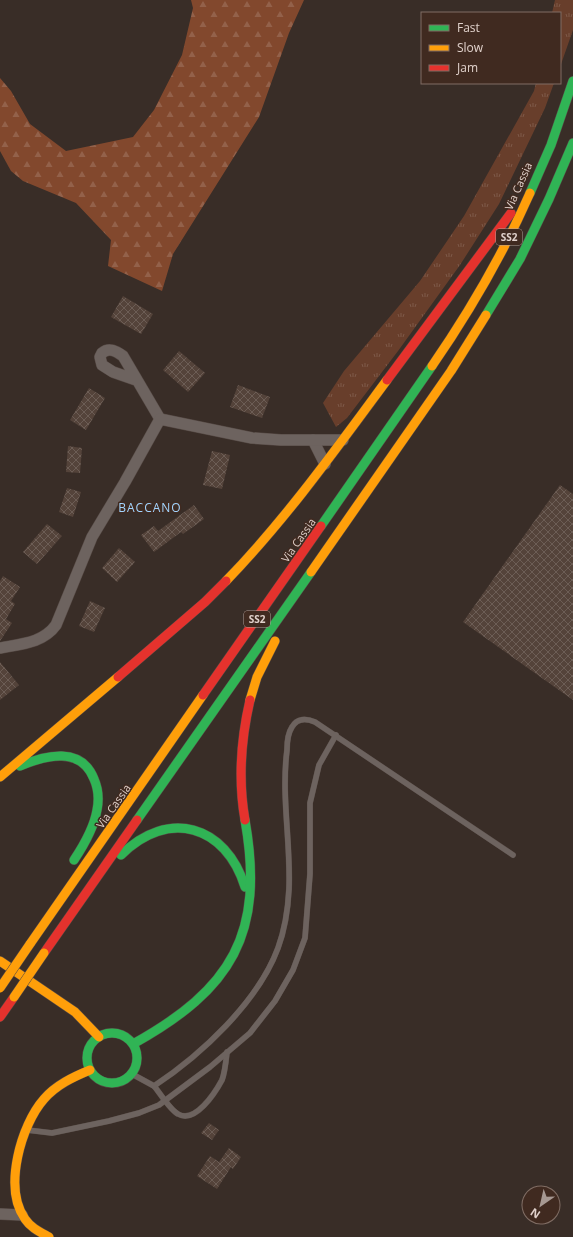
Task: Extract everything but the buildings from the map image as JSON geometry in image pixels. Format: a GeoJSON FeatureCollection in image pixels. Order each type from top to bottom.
{"type":"FeatureCollection","features":[{"type":"Feature","properties":{"kind":"main road","name":"Via Cassia"},"geometry":{"type":"LineString","coordinates":[[0,988],[442,354],[490,275],[534,181],[573,81]]}},
{"type":"Feature","properties":{"kind":"main road","name":"SS2"},"geometry":{"type":"LineString","coordinates":[[0,1017],[473,337],[520,259],[549,199],[573,143]]}},
{"type":"Feature","properties":{"kind":"main road"},"geometry":{"type":"LineString","coordinates":[[3,775],[215,593],[273,530],[343,440],[534,181]]}},
{"type":"Feature","properties":{"kind":"main road"},"geometry":{"type":"LineString","coordinates":[[133,1044],[176,1020],[208,993],[234,955],[242,936],[248,905],[251,859],[245,821],[242,783],[242,759],[247,716],[260,668],[287,619],[300,584]]}},
{"type":"Feature","properties":{"kind":"main road"},"geometry":{"type":"LineString","coordinates":[[3,775],[37,758],[57,756],[76,758],[89,768],[95,778],[98,803],[88,839],[68,871]]}},
{"type":"Feature","properties":{"kind":"main road"},"geometry":{"type":"LineString","coordinates":[[89,891],[116,860],[140,839],[160,831],[184,829],[196,831],[212,838],[232,855],[241,872],[248,905]]}},
{"type":"Feature","properties":{"kind":"main road"},"geometry":{"type":"LineString","coordinates":[[30,944],[36,923],[56,891]]}},
{"type":"Feature","properties":{"kind":"main road"},"geometry":{"type":"LineString","coordinates":[[0,961],[75,1012],[99,1036]]}},
{"type":"Feature","properties":{"kind":"main road"},"geometry":{"type":"LineString","coordinates":[[118,1033],[127,1037],[133,1044],[136,1049],[138,1061],[132,1074],[120,1083],[110,1084],[97,1079],[90,1070],[87,1061],[87,1053],[99,1036],[118,1033]]}},
{"type":"Feature","properties":{"kind":"main road"},"geometry":{"type":"LineString","coordinates":[[48,1237],[34,1228],[22,1215],[15,1197],[14,1181],[18,1157],[27,1130],[39,1105],[49,1094],[69,1080],[90,1070]]}},
{"type":"Feature","properties":{"kind":"street"},"geometry":{"type":"LineString","coordinates":[[136,380],[160,419],[252,438],[281,440],[343,440]]}},
{"type":"Feature","properties":{"kind":"street"},"geometry":{"type":"LineString","coordinates":[[0,648],[42,638],[56,625],[92,536],[125,482],[160,419]]}},
{"type":"Feature","properties":{"kind":"street"},"geometry":{"type":"LineString","coordinates":[[313,440],[325,464]]}},
{"type":"Feature","properties":{"kind":"street"},"geometry":{"type":"LineString","coordinates":[[0,1214],[22,1215]]}},
{"type":"Feature","properties":{"kind":"lane"},"geometry":{"type":"LineString","coordinates":[[154,1086],[180,1067],[226,1023],[250,997],[270,966],[282,936],[288,902],[289,863],[284,782],[290,731],[296,722],[303,719],[315,722],[513,855]]}},
{"type":"Feature","properties":{"kind":"lane"},"geometry":{"type":"LineString","coordinates":[[27,1130],[46,1133],[76,1128],[139,1113],[167,1100],[250,1033],[275,1001],[293,970],[305,938],[310,874],[310,803],[319,765],[336,735]]}},
{"type":"Feature","properties":{"kind":"lane"},"geometry":{"type":"LineString","coordinates":[[132,1074],[154,1086],[172,1108],[180,1115],[188,1116],[198,1111],[222,1079],[227,1052]]}},
{"type":"Feature","properties":{"kind":"green space"},"geometry":{"type":"Polygon","coordinates":[[[191,0],[304,0],[289,33],[259,117],[173,254],[162,291],[108,266],[111,240],[76,203],[23,181],[11,171],[0,151],[0,78],[11,91],[30,124],[66,151],[133,137],[154,110],[182,55],[193,8],[191,0]]]}},
{"type":"Feature","properties":{"kind":"green space"},"geometry":{"type":"Polygon","coordinates":[[[555,0],[573,0],[573,30],[561,64],[561,12],[552,12],[555,0]]]}},
{"type":"Feature","properties":{"kind":"green space"},"geometry":{"type":"Polygon","coordinates":[[[536,84],[554,84],[545,108],[499,204],[460,265],[398,351],[347,418],[336,427],[323,403],[344,371],[420,281],[464,216],[534,91],[536,84]]]}},
{"type":"Feature","properties":{"kind":"traffic: fast"},"geometry":{"type":"LineString","coordinates":[[530,193],[551,145],[573,81]]}},
{"type":"Feature","properties":{"kind":"traffic: fast"},"geometry":{"type":"LineString","coordinates":[[486,315],[520,259],[549,199],[573,143]]}},
{"type":"Feature","properties":{"kind":"traffic: fast"},"geometry":{"type":"LineString","coordinates":[[321,526],[432,366]]}},
{"type":"Feature","properties":{"kind":"traffic: fast"},"geometry":{"type":"LineString","coordinates":[[137,820],[311,572]]}},
{"type":"Feature","properties":{"kind":"traffic: fast"},"geometry":{"type":"LineString","coordinates":[[20,766],[51,757],[72,757],[81,762],[88,769],[94,779],[98,794],[96,817],[85,842],[74,860]]}},
{"type":"Feature","properties":{"kind":"traffic: fast"},"geometry":{"type":"LineString","coordinates":[[133,1044],[167,1023],[195,1002],[217,979],[234,954],[244,926],[250,895],[250,860],[245,820]]}},
{"type":"Feature","properties":{"kind":"traffic: fast"},"geometry":{"type":"LineString","coordinates":[[121,855],[139,840],[158,831],[176,828],[194,830],[210,837],[224,849],[236,866],[245,887]]}},
{"type":"Feature","properties":{"kind":"traffic: fast"},"geometry":{"type":"LineString","coordinates":[[117,1033],[122,1034],[130,1040],[136,1048],[137,1058],[136,1068],[130,1076],[122,1082],[107,1083],[102,1082],[94,1076],[88,1068],[87,1053],[88,1048],[94,1040],[102,1034],[117,1033]]}},
{"type":"Feature","properties":{"kind":"traffic: slow"},"geometry":{"type":"LineString","coordinates":[[432,366],[460,324],[485,282],[509,238],[530,193]]}},
{"type":"Feature","properties":{"kind":"traffic: slow"},"geometry":{"type":"LineString","coordinates":[[311,572],[451,371],[486,315]]}},
{"type":"Feature","properties":{"kind":"traffic: slow"},"geometry":{"type":"LineString","coordinates":[[226,581],[290,508],[387,380]]}},
{"type":"Feature","properties":{"kind":"traffic: slow"},"geometry":{"type":"LineString","coordinates":[[250,700],[257,677],[275,641]]}},
{"type":"Feature","properties":{"kind":"traffic: slow"},"geometry":{"type":"LineString","coordinates":[[0,777],[118,677]]}},
{"type":"Feature","properties":{"kind":"traffic: slow"},"geometry":{"type":"LineString","coordinates":[[30,944],[203,695]]}},
{"type":"Feature","properties":{"kind":"traffic: slow"},"geometry":{"type":"LineString","coordinates":[[0,988],[30,944]]}},
{"type":"Feature","properties":{"kind":"traffic: slow"},"geometry":{"type":"LineString","coordinates":[[14,997],[44,953]]}},
{"type":"Feature","properties":{"kind":"traffic: slow"},"geometry":{"type":"LineString","coordinates":[[0,961],[75,1012],[99,1037]]}},
{"type":"Feature","properties":{"kind":"traffic: slow"},"geometry":{"type":"LineString","coordinates":[[49,1237],[30,1225],[25,1219],[19,1206],[15,1191],[15,1174],[22,1140],[28,1124],[44,1099],[59,1086],[90,1070]]}},
{"type":"Feature","properties":{"kind":"traffic: jam"},"geometry":{"type":"LineString","coordinates":[[387,380],[511,213]]}},
{"type":"Feature","properties":{"kind":"traffic: jam"},"geometry":{"type":"LineString","coordinates":[[203,695],[321,526]]}},
{"type":"Feature","properties":{"kind":"traffic: jam"},"geometry":{"type":"LineString","coordinates":[[118,677],[205,602],[226,581]]}},
{"type":"Feature","properties":{"kind":"traffic: jam"},"geometry":{"type":"LineString","coordinates":[[245,820],[241,775],[244,730],[250,700]]}},
{"type":"Feature","properties":{"kind":"traffic: jam"},"geometry":{"type":"LineString","coordinates":[[44,953],[137,820]]}},
{"type":"Feature","properties":{"kind":"traffic: jam"},"geometry":{"type":"LineString","coordinates":[[0,1017],[14,997]]}},
{"type":"Feature","properties":{"kind":"district","name":"BACCANO"},"geometry":{"type":"Point","coordinates":[150,507]}}]}
